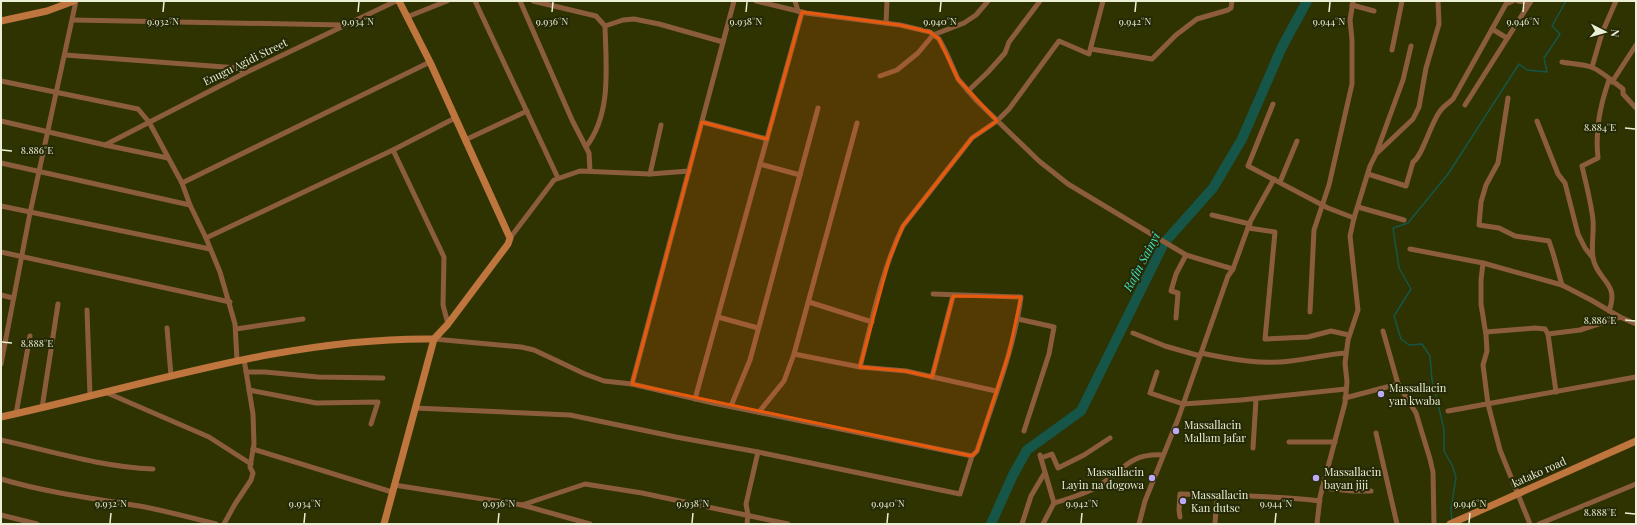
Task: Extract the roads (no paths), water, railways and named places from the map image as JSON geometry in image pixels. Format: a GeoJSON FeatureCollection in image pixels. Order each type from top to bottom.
{"type":"FeatureCollection","features":[{"type":"Feature","properties":{"kind":"street"},"geometry":{"type":"LineString","coordinates":[[1,21],[48,11],[75,1],[73,20],[30,213],[1,364]]}},
{"type":"Feature","properties":{"kind":"street","name":"Enugu Agidi Street"},"geometry":{"type":"LineString","coordinates":[[105,145],[245,73],[396,1]]}},
{"type":"Feature","properties":{"kind":"street"},"geometry":{"type":"LineString","coordinates":[[399,1],[430,62],[510,238]]}},
{"type":"Feature","properties":{"kind":"street"},"geometry":{"type":"LineString","coordinates":[[407,17],[446,1]]}},
{"type":"Feature","properties":{"kind":"street"},"geometry":{"type":"LineString","coordinates":[[475,1],[558,178]]}},
{"type":"Feature","properties":{"kind":"street"},"geometry":{"type":"LineString","coordinates":[[520,1],[572,120],[589,153],[590,171]]}},
{"type":"Feature","properties":{"kind":"street"},"geometry":{"type":"LineString","coordinates":[[533,1],[596,16],[605,26],[606,99],[598,130],[586,147]]}},
{"type":"Feature","properties":{"kind":"street"},"geometry":{"type":"LineString","coordinates":[[632,384],[734,1]]}},
{"type":"Feature","properties":{"kind":"street"},"geometry":{"type":"LineString","coordinates":[[756,1],[800,12],[886,23],[930,32],[939,39],[958,79],[968,91],[1038,161],[1068,184],[1184,254],[1233,270]]}},
{"type":"Feature","properties":{"kind":"street"},"geometry":{"type":"LineString","coordinates":[[695,399],[767,139],[800,12],[795,1]]}},
{"type":"Feature","properties":{"kind":"street"},"geometry":{"type":"LineString","coordinates":[[886,23],[887,1]]}},
{"type":"Feature","properties":{"kind":"street"},"geometry":{"type":"LineString","coordinates":[[880,76],[897,70],[918,53],[933,35],[964,23],[976,15],[988,1]]}},
{"type":"Feature","properties":{"kind":"street"},"geometry":{"type":"LineString","coordinates":[[968,91],[1005,53],[1009,42],[1040,1]]}},
{"type":"Feature","properties":{"kind":"street"},"geometry":{"type":"LineString","coordinates":[[860,367],[889,260],[903,226],[972,138],[997,121],[1009,109],[1059,41],[1089,54],[1103,1]]}},
{"type":"Feature","properties":{"kind":"street"},"geometry":{"type":"LineString","coordinates":[[1091,49],[1152,59],[1176,35],[1197,19],[1228,10],[1231,8],[1232,1]]}},
{"type":"Feature","properties":{"kind":"street"},"geometry":{"type":"LineString","coordinates":[[1392,50],[1402,1]]}},
{"type":"Feature","properties":{"kind":"street"},"geometry":{"type":"LineString","coordinates":[[1376,154],[1413,119],[1417,112],[1426,68],[1439,24],[1438,1]]}},
{"type":"Feature","properties":{"kind":"street"},"geometry":{"type":"LineString","coordinates":[[1368,174],[1406,186],[1413,162],[1417,159],[1440,110],[1453,99],[1506,4],[1513,1]]}},
{"type":"Feature","properties":{"kind":"street"},"geometry":{"type":"LineString","coordinates":[[1465,106],[1530,2],[1518,1]]}},
{"type":"Feature","properties":{"kind":"street"},"geometry":{"type":"LineString","coordinates":[[1592,68],[1602,33],[1616,1]]}},
{"type":"Feature","properties":{"kind":"street"},"geometry":{"type":"LineString","coordinates":[[1310,312],[1314,230],[1323,205],[1352,84],[1352,40],[1350,20],[1353,3],[1374,11]]}},
{"type":"Feature","properties":{"kind":"street"},"geometry":{"type":"LineString","coordinates":[[605,26],[623,20],[634,19],[659,24],[724,42]]}},
{"type":"Feature","properties":{"kind":"street"},"geometry":{"type":"LineString","coordinates":[[73,20],[344,25]]}},
{"type":"Feature","properties":{"kind":"street"},"geometry":{"type":"LineString","coordinates":[[1492,29],[1507,38]]}},
{"type":"Feature","properties":{"kind":"street"},"geometry":{"type":"LineString","coordinates":[[1593,258],[1593,221],[1582,166],[1598,158],[1596,143],[1602,100],[1610,81],[1636,45]]}},
{"type":"Feature","properties":{"kind":"street"},"geometry":{"type":"LineString","coordinates":[[1317,524],[1322,488],[1335,442],[1345,398],[1346,353],[1349,336],[1358,310],[1350,236],[1368,174],[1397,99],[1407,66],[1411,46]]}},
{"type":"Feature","properties":{"kind":"street"},"geometry":{"type":"LineString","coordinates":[[65,55],[238,68],[245,73]]}},
{"type":"Feature","properties":{"kind":"street"},"geometry":{"type":"LineString","coordinates":[[182,183],[430,62]]}},
{"type":"Feature","properties":{"kind":"street"},"geometry":{"type":"LineString","coordinates":[[1562,62],[1592,68],[1605,75],[1610,81],[1623,89],[1624,94],[1636,108]]}},
{"type":"Feature","properties":{"kind":"street"},"geometry":{"type":"LineString","coordinates":[[1,80],[138,109],[149,122],[182,183],[190,205],[206,238],[230,302],[241,359],[246,372],[253,414],[253,449],[250,464],[253,473],[251,480],[224,524]]}},
{"type":"Feature","properties":{"kind":"street"},"geometry":{"type":"LineString","coordinates":[[1508,98],[1498,163],[1486,185],[1481,202],[1479,225],[1498,228],[1515,236],[1549,241],[1562,285]]}},
{"type":"Feature","properties":{"kind":"street"},"geometry":{"type":"LineString","coordinates":[[1273,104],[1248,166],[1340,214],[1354,218]]}},
{"type":"Feature","properties":{"kind":"street"},"geometry":{"type":"LineString","coordinates":[[731,406],[750,360],[818,108]]}},
{"type":"Feature","properties":{"kind":"street"},"geometry":{"type":"LineString","coordinates":[[465,140],[527,111]]}},
{"type":"Feature","properties":{"kind":"street"},"geometry":{"type":"LineString","coordinates":[[206,238],[393,150],[455,118]]}},
{"type":"Feature","properties":{"kind":"street"},"geometry":{"type":"LineString","coordinates":[[1,121],[168,158]]}},
{"type":"Feature","properties":{"kind":"street"},"geometry":{"type":"LineString","coordinates":[[1537,121],[1558,174],[1565,183],[1578,234],[1585,248],[1593,258],[1598,270],[1609,284],[1613,296],[1609,310]]}},
{"type":"Feature","properties":{"kind":"street"},"geometry":{"type":"LineString","coordinates":[[702,122],[767,139]]}},
{"type":"Feature","properties":{"kind":"street"},"geometry":{"type":"LineString","coordinates":[[759,412],[784,381],[794,354],[857,123]]}},
{"type":"Feature","properties":{"kind":"street"},"geometry":{"type":"LineString","coordinates":[[650,174],[661,125]]}},
{"type":"Feature","properties":{"kind":"street"},"geometry":{"type":"LineString","coordinates":[[1280,182],[1297,141]]}},
{"type":"Feature","properties":{"kind":"street"},"geometry":{"type":"LineString","coordinates":[[393,150],[444,257],[443,305],[448,324]]}},
{"type":"Feature","properties":{"kind":"street"},"geometry":{"type":"LineString","coordinates":[[1,163],[190,205]]}},
{"type":"Feature","properties":{"kind":"street"},"geometry":{"type":"LineString","coordinates":[[760,164],[800,175]]}},
{"type":"Feature","properties":{"kind":"street"},"geometry":{"type":"LineString","coordinates":[[385,524],[393,488],[434,339],[448,324],[554,180],[580,171],[650,174],[689,171]]}},
{"type":"Feature","properties":{"kind":"street"},"geometry":{"type":"LineString","coordinates":[[1139,524],[1145,501],[1183,404],[1228,276],[1233,270],[1249,226],[1274,179]]}},
{"type":"Feature","properties":{"kind":"street"},"geometry":{"type":"LineString","coordinates":[[1,206],[210,249]]}},
{"type":"Feature","properties":{"kind":"street"},"geometry":{"type":"LineString","coordinates":[[1358,207],[1404,220]]}},
{"type":"Feature","properties":{"kind":"street"},"geometry":{"type":"LineString","coordinates":[[1212,215],[1275,232],[1265,338],[1308,337],[1331,331],[1349,336]]}},
{"type":"Feature","properties":{"kind":"street"},"geometry":{"type":"LineString","coordinates":[[1410,249],[1482,263],[1562,285],[1620,317],[1636,324]]}},
{"type":"Feature","properties":{"kind":"street"},"geometry":{"type":"LineString","coordinates":[[1,252],[230,302]]}},
{"type":"Feature","properties":{"kind":"street"},"geometry":{"type":"LineString","coordinates":[[1176,318],[1178,292],[1171,291],[1184,254]]}},
{"type":"Feature","properties":{"kind":"street"},"geometry":{"type":"LineString","coordinates":[[1482,263],[1481,304],[1486,332],[1486,351],[1483,365],[1488,404],[1500,450],[1530,524]]}},
{"type":"Feature","properties":{"kind":"street"},"geometry":{"type":"LineString","coordinates":[[415,408],[570,415],[960,494],[972,456],[977,451],[1009,353],[1018,320],[1021,297],[953,296],[933,294]]}},
{"type":"Feature","properties":{"kind":"street"},"geometry":{"type":"LineString","coordinates":[[1,295],[13,298]]}},
{"type":"Feature","properties":{"kind":"street"},"geometry":{"type":"LineString","coordinates":[[932,377],[953,296]]}},
{"type":"Feature","properties":{"kind":"street"},"geometry":{"type":"LineString","coordinates":[[809,302],[872,322]]}},
{"type":"Feature","properties":{"kind":"street"},"geometry":{"type":"LineString","coordinates":[[42,408],[58,304]]}},
{"type":"Feature","properties":{"kind":"street"},"geometry":{"type":"LineString","coordinates":[[87,310],[90,396]]}},
{"type":"Feature","properties":{"kind":"street"},"geometry":{"type":"LineString","coordinates":[[718,317],[758,328]]}},
{"type":"Feature","properties":{"kind":"street"},"geometry":{"type":"LineString","coordinates":[[1548,334],[1580,330],[1620,317]]}},
{"type":"Feature","properties":{"kind":"street"},"geometry":{"type":"LineString","coordinates":[[236,329],[303,319]]}},
{"type":"Feature","properties":{"kind":"street"},"geometry":{"type":"LineString","coordinates":[[1018,320],[1054,327],[1049,354],[1024,431]]}},
{"type":"Feature","properties":{"kind":"street"},"geometry":{"type":"LineString","coordinates":[[166,328],[171,376]]}},
{"type":"Feature","properties":{"kind":"street"},"geometry":{"type":"LineString","coordinates":[[1486,332],[1535,328],[1545,329],[1548,334],[1556,392]]}},
{"type":"Feature","properties":{"kind":"street"},"geometry":{"type":"LineString","coordinates":[[1383,331],[1398,384],[1416,413],[1430,459],[1433,472],[1434,524]]}},
{"type":"Feature","properties":{"kind":"street"},"geometry":{"type":"LineString","coordinates":[[1133,333],[1165,346],[1224,358],[1271,362],[1290,361],[1346,353]]}},
{"type":"Feature","properties":{"kind":"street"},"geometry":{"type":"LineString","coordinates":[[16,414],[30,336]]}},
{"type":"Feature","properties":{"kind":"street"},"geometry":{"type":"LineString","coordinates":[[1,417],[241,359],[372,340],[434,339],[521,347],[534,350],[585,374],[604,381],[632,384],[695,399],[972,456]]}},
{"type":"Feature","properties":{"kind":"street"},"geometry":{"type":"LineString","coordinates":[[794,354],[860,367],[906,371],[996,391]]}},
{"type":"Feature","properties":{"kind":"street"},"geometry":{"type":"LineString","coordinates":[[246,372],[265,372],[318,377],[383,378]]}},
{"type":"Feature","properties":{"kind":"street"},"geometry":{"type":"LineString","coordinates":[[1157,372],[1150,393],[1183,404],[1256,399],[1346,389]]}},
{"type":"Feature","properties":{"kind":"street"},"geometry":{"type":"LineString","coordinates":[[1448,411],[1636,377]]}},
{"type":"Feature","properties":{"kind":"street"},"geometry":{"type":"LineString","coordinates":[[1345,398],[1398,384]]}},
{"type":"Feature","properties":{"kind":"street"},"geometry":{"type":"LineString","coordinates":[[249,390],[316,404],[378,402],[371,424]]}},
{"type":"Feature","properties":{"kind":"street"},"geometry":{"type":"LineString","coordinates":[[104,392],[209,437],[250,464]]}},
{"type":"Feature","properties":{"kind":"street"},"geometry":{"type":"LineString","coordinates":[[1253,448],[1256,428],[1256,399]]}},
{"type":"Feature","properties":{"kind":"street"},"geometry":{"type":"LineString","coordinates":[[1376,433],[1397,524]]}},
{"type":"Feature","properties":{"kind":"street"},"geometry":{"type":"LineString","coordinates":[[1054,503],[1044,474],[1040,456],[1052,454],[1058,468],[1084,455],[1110,438]]}},
{"type":"Feature","properties":{"kind":"street"},"geometry":{"type":"LineString","coordinates":[[1,440],[88,461],[137,469],[153,469]]}},
{"type":"Feature","properties":{"kind":"street","name":"katako road"},"geometry":{"type":"LineString","coordinates":[[1450,524],[1636,441]]}},
{"type":"Feature","properties":{"kind":"street"},"geometry":{"type":"LineString","coordinates":[[1289,442],[1335,442]]}},
{"type":"Feature","properties":{"kind":"street"},"geometry":{"type":"LineString","coordinates":[[253,449],[393,488],[522,505],[590,524]]}},
{"type":"Feature","properties":{"kind":"street"},"geometry":{"type":"LineString","coordinates":[[747,524],[748,516],[746,504],[758,452]]}},
{"type":"Feature","properties":{"kind":"street"},"geometry":{"type":"LineString","coordinates":[[1043,524],[1054,503],[1095,488],[1138,457],[1149,454],[1163,455]]}},
{"type":"Feature","properties":{"kind":"street"},"geometry":{"type":"LineString","coordinates":[[1022,524],[1031,496],[1044,474]]}},
{"type":"Feature","properties":{"kind":"street"},"geometry":{"type":"LineString","coordinates":[[1,479],[24,486],[146,508],[216,524]]}},
{"type":"Feature","properties":{"kind":"street"},"geometry":{"type":"LineString","coordinates":[[522,505],[585,484],[642,493],[788,524]]}},
{"type":"Feature","properties":{"kind":"street"},"geometry":{"type":"LineString","coordinates":[[1539,524],[1636,484]]}},
{"type":"Feature","properties":{"kind":"street"},"geometry":{"type":"LineString","coordinates":[[1322,488],[1353,491],[1370,490]]}},
{"type":"Feature","properties":{"kind":"street"},"geometry":{"type":"LineString","coordinates":[[1180,517],[1180,494],[1287,497],[1320,501]]}},
{"type":"Feature","properties":{"kind":"street"},"geometry":{"type":"LineString","coordinates":[[1215,524],[1217,496]]}},
{"type":"Feature","properties":{"kind":"street"},"geometry":{"type":"LineString","coordinates":[[1,515],[37,524]]}},
{"type":"Feature","properties":{"kind":"waterway","name":"Rafin Sainyi"},"geometry":{"type":"LineString","coordinates":[[991,524],[1013,475],[1027,450],[1081,411],[1164,243],[1213,188],[1242,139],[1282,47],[1307,1]]}},
{"type":"Feature","properties":{"kind":"waterway"},"geometry":{"type":"LineString","coordinates":[[1452,520],[1451,509],[1456,477],[1452,465],[1444,451],[1444,429],[1432,380],[1430,356],[1422,344],[1409,345],[1401,339],[1394,316],[1411,289],[1399,268],[1393,228],[1408,223],[1448,174],[1519,64],[1527,70],[1547,72],[1544,58],[1560,34],[1552,26],[1566,1]]}},
{"type":"Feature","properties":{"kind":"place","name":"Massallacin yan kwaba"},"geometry":{"type":"Point","coordinates":[1381,394]}},
{"type":"Feature","properties":{"kind":"place","name":"Massallacin Mallam Jafar"},"geometry":{"type":"Point","coordinates":[1176,431]}},
{"type":"Feature","properties":{"kind":"place","name":"Massallacin Layin na dogowa"},"geometry":{"type":"Point","coordinates":[1152,478]}},
{"type":"Feature","properties":{"kind":"place","name":"Massallacin bayan jiji"},"geometry":{"type":"Point","coordinates":[1316,478]}},
{"type":"Feature","properties":{"kind":"place","name":"Massallacin Kan dutse"},"geometry":{"type":"Point","coordinates":[1183,501]}}]}
